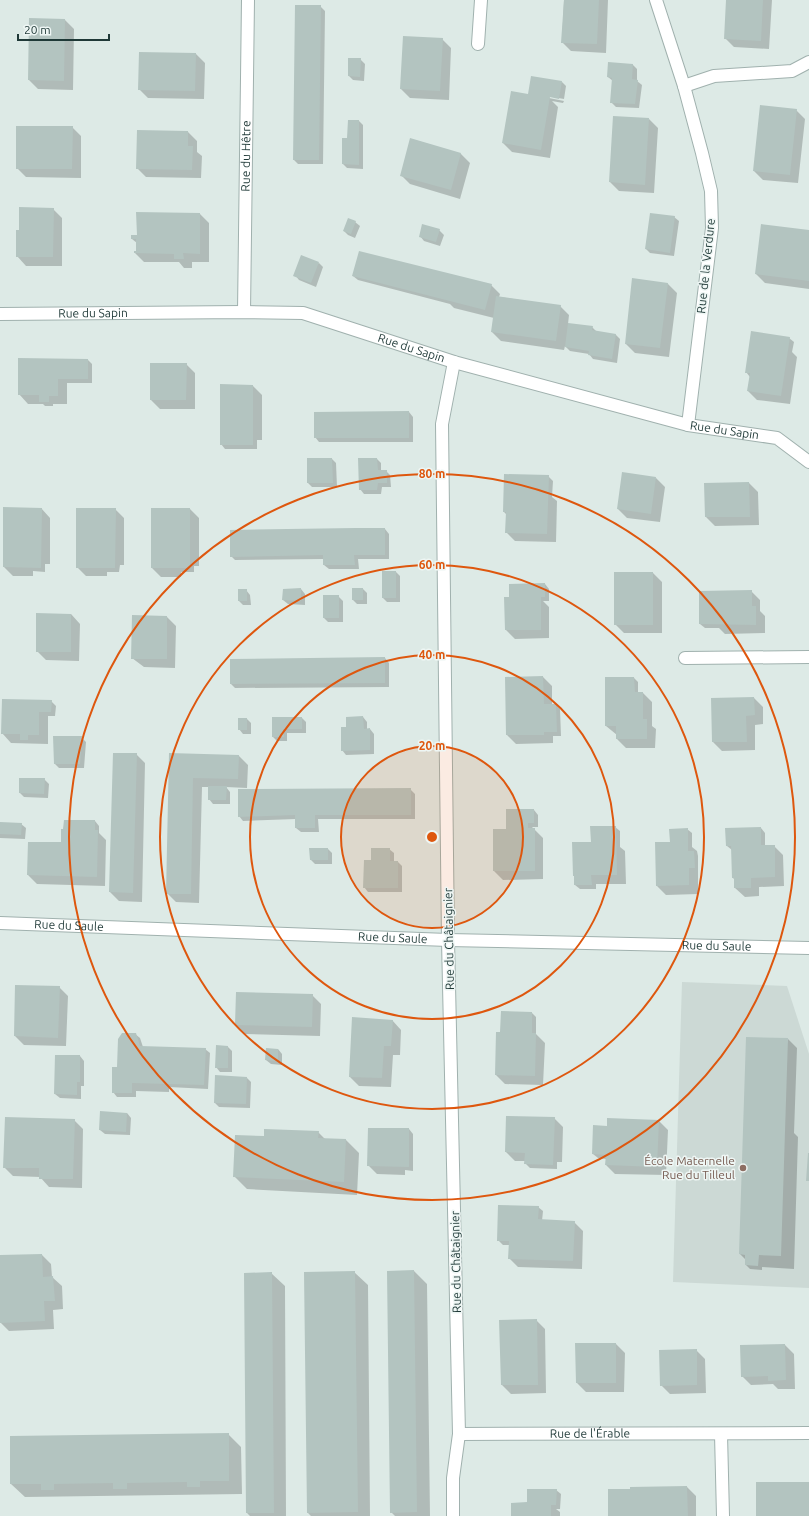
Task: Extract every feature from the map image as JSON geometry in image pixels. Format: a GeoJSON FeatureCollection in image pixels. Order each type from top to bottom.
{"type":"FeatureCollection","features":[{"type":"Feature","properties":{"kind":"street","name":"Rue du Hêtre"},"geometry":{"type":"LineString","coordinates":[[244,312],[248,0]]}},
{"type":"Feature","properties":{"kind":"street"},"geometry":{"type":"LineString","coordinates":[[478,44],[482,0]]}},
{"type":"Feature","properties":{"kind":"street","name":"Rue de la Verdure"},"geometry":{"type":"LineString","coordinates":[[656,0],[684,86],[711,191],[712,228],[688,425]]}},
{"type":"Feature","properties":{"kind":"street"},"geometry":{"type":"LineString","coordinates":[[684,86],[714,76],[792,71],[809,62]]}},
{"type":"Feature","properties":{"kind":"street","name":"Rue du Sapin"},"geometry":{"type":"LineString","coordinates":[[0,314],[303,313],[454,362],[688,425],[777,438],[809,462]]}},
{"type":"Feature","properties":{"kind":"street","name":"Rue du Châtaignier"},"geometry":{"type":"LineString","coordinates":[[453,1516],[453,1478],[460,1434],[448,940],[442,424],[454,362]]}},
{"type":"Feature","properties":{"kind":"street"},"geometry":{"type":"LineString","coordinates":[[685,658],[809,657]]}},
{"type":"Feature","properties":{"kind":"street","name":"Rue du Saule"},"geometry":{"type":"LineString","coordinates":[[0,923],[448,940],[809,948]]}},
{"type":"Feature","properties":{"kind":"street","name":"Rue de l'Érable"},"geometry":{"type":"LineString","coordinates":[[460,1434],[809,1433]]}},
{"type":"Feature","properties":{"kind":"street"},"geometry":{"type":"LineString","coordinates":[[721,1434],[723,1516]]}},
{"type":"Feature","properties":{"kind":"shaded area","name":"École Maternelle Rue du Tilleul"},"geometry":{"type":"Polygon","coordinates":[[[682,982],[787,986],[809,1054],[809,1288],[673,1282],[682,982]]]}},
{"type":"Feature","properties":{"kind":"building"},"geometry":{"type":"Polygon","coordinates":[[[564,0],[599,0],[597,44],[561,43],[564,0]]]}},
{"type":"Feature","properties":{"kind":"building"},"geometry":{"type":"Polygon","coordinates":[[[726,0],[763,0],[761,41],[724,39],[726,0]]]}},
{"type":"Feature","properties":{"kind":"building"},"geometry":{"type":"Polygon","coordinates":[[[295,5],[321,5],[319,160],[293,160],[295,5]]]}},
{"type":"Feature","properties":{"kind":"building"},"geometry":{"type":"Polygon","coordinates":[[[29,18],[65,19],[64,81],[28,80],[29,18]]]}},
{"type":"Feature","properties":{"kind":"building"},"geometry":{"type":"Polygon","coordinates":[[[403,36],[443,38],[440,91],[400,89],[403,36]]]}},
{"type":"Feature","properties":{"kind":"building"},"geometry":{"type":"Polygon","coordinates":[[[139,52],[196,53],[195,91],[138,90],[139,52]]]}},
{"type":"Feature","properties":{"kind":"building"},"geometry":{"type":"Polygon","coordinates":[[[348,58],[361,58],[360,77],[348,76],[348,58]]]}},
{"type":"Feature","properties":{"kind":"building"},"geometry":{"type":"Polygon","coordinates":[[[608,62],[633,64],[632,79],[638,80],[635,104],[610,103],[612,78],[607,77],[608,62]]]}},
{"type":"Feature","properties":{"kind":"building"},"geometry":{"type":"Polygon","coordinates":[[[531,76],[562,81],[559,99],[550,97],[541,150],[502,143],[511,91],[528,94],[531,76]]]}},
{"type":"Feature","properties":{"kind":"building"},"geometry":{"type":"Polygon","coordinates":[[[760,105],[797,109],[790,175],[753,171],[760,105]]]}},
{"type":"Feature","properties":{"kind":"building"},"geometry":{"type":"Polygon","coordinates":[[[613,116],[649,118],[645,185],[609,182],[613,116]]]}},
{"type":"Feature","properties":{"kind":"building"},"geometry":{"type":"Polygon","coordinates":[[[348,120],[359,120],[359,165],[342,164],[342,138],[347,138],[348,120]]]}},
{"type":"Feature","properties":{"kind":"building"},"geometry":{"type":"Polygon","coordinates":[[[16,126],[73,126],[72,169],[16,169],[16,126]]]}},
{"type":"Feature","properties":{"kind":"building"},"geometry":{"type":"Polygon","coordinates":[[[137,130],[188,131],[188,146],[193,146],[192,170],[136,169],[137,130]]]}},
{"type":"Feature","properties":{"kind":"building"},"geometry":{"type":"Polygon","coordinates":[[[410,138],[461,153],[451,190],[400,176],[410,138]]]}},
{"type":"Feature","properties":{"kind":"building"},"geometry":{"type":"Polygon","coordinates":[[[19,207],[54,208],[53,257],[16,257],[16,230],[19,230],[19,207]]]}},
{"type":"Feature","properties":{"kind":"building"},"geometry":{"type":"Polygon","coordinates":[[[136,212],[200,213],[200,254],[183,253],[184,259],[174,259],[174,254],[134,253],[134,251],[136,251],[136,239],[131,239],[131,235],[137,235],[136,212]]]}},
{"type":"Feature","properties":{"kind":"building"},"geometry":{"type":"Polygon","coordinates":[[[650,213],[675,216],[670,253],[645,249],[650,213]]]}},
{"type":"Feature","properties":{"kind":"building"},"geometry":{"type":"Polygon","coordinates":[[[348,218],[356,221],[351,234],[343,231],[348,218]]]}},
{"type":"Feature","properties":{"kind":"building"},"geometry":{"type":"Polygon","coordinates":[[[422,224],[440,229],[436,242],[419,237],[422,224]]]}},
{"type":"Feature","properties":{"kind":"building"},"geometry":{"type":"Polygon","coordinates":[[[761,224],[809,230],[809,281],[755,274],[761,224]]]}},
{"type":"Feature","properties":{"kind":"building"},"geometry":{"type":"Polygon","coordinates":[[[359,251],[492,284],[485,310],[352,276],[359,251]]]}},
{"type":"Feature","properties":{"kind":"building"},"geometry":{"type":"Polygon","coordinates":[[[301,255],[319,262],[311,283],[293,276],[301,255]]]}},
{"type":"Feature","properties":{"kind":"building"},"geometry":{"type":"Polygon","coordinates":[[[632,278],[668,283],[660,348],[625,344],[632,278]]]}},
{"type":"Feature","properties":{"kind":"building"},"geometry":{"type":"Polygon","coordinates":[[[496,296],[561,305],[556,341],[491,332],[496,296]]]}},
{"type":"Feature","properties":{"kind":"building"},"geometry":{"type":"Polygon","coordinates":[[[568,323],[593,326],[592,330],[616,334],[612,359],[588,355],[589,351],[565,347],[568,323]]]}},
{"type":"Feature","properties":{"kind":"building"},"geometry":{"type":"Polygon","coordinates":[[[751,331],[790,337],[781,396],[747,391],[750,373],[745,373],[751,331]]]}},
{"type":"Feature","properties":{"kind":"building"},"geometry":{"type":"Polygon","coordinates":[[[18,358],[88,359],[88,379],[58,379],[58,396],[49,396],[49,402],[39,402],[39,395],[18,395],[18,358]]]}},
{"type":"Feature","properties":{"kind":"building"},"geometry":{"type":"Polygon","coordinates":[[[150,363],[187,363],[186,400],[150,400],[150,363]]]}},
{"type":"Feature","properties":{"kind":"building"},"geometry":{"type":"Polygon","coordinates":[[[220,384],[253,385],[253,445],[220,445],[220,384]]]}},
{"type":"Feature","properties":{"kind":"building"},"geometry":{"type":"Polygon","coordinates":[[[409,411],[409,438],[314,438],[314,412],[409,411]]]}},
{"type":"Feature","properties":{"kind":"building"},"geometry":{"type":"Polygon","coordinates":[[[307,458],[332,458],[333,483],[307,483],[307,458]]]}},
{"type":"Feature","properties":{"kind":"building"},"geometry":{"type":"Polygon","coordinates":[[[358,458],[377,458],[378,470],[387,470],[387,483],[378,483],[377,490],[359,490],[358,458]]]}},
{"type":"Feature","properties":{"kind":"building"},"geometry":{"type":"Polygon","coordinates":[[[622,472],[656,477],[651,514],[617,509],[622,472]]]}},
{"type":"Feature","properties":{"kind":"building"},"geometry":{"type":"Polygon","coordinates":[[[504,474],[549,475],[547,534],[505,533],[506,512],[503,512],[504,474]]]}},
{"type":"Feature","properties":{"kind":"building"},"geometry":{"type":"Polygon","coordinates":[[[749,482],[750,517],[705,517],[704,483],[749,482]]]}},
{"type":"Feature","properties":{"kind":"building"},"geometry":{"type":"Polygon","coordinates":[[[3,507],[42,508],[41,568],[3,567],[3,507]]]}},
{"type":"Feature","properties":{"kind":"building"},"geometry":{"type":"Polygon","coordinates":[[[76,508],[116,508],[115,568],[76,568],[76,508]]]}},
{"type":"Feature","properties":{"kind":"building"},"geometry":{"type":"Polygon","coordinates":[[[151,508],[190,508],[190,568],[151,568],[151,508]]]}},
{"type":"Feature","properties":{"kind":"building"},"geometry":{"type":"Polygon","coordinates":[[[385,528],[385,555],[354,555],[355,565],[323,565],[323,555],[230,557],[230,530],[385,528]]]}},
{"type":"Feature","properties":{"kind":"building"},"geometry":{"type":"Polygon","coordinates":[[[382,571],[396,571],[396,598],[382,598],[382,571]]]}},
{"type":"Feature","properties":{"kind":"building"},"geometry":{"type":"Polygon","coordinates":[[[614,572],[653,572],[653,625],[614,625],[614,572]]]}},
{"type":"Feature","properties":{"kind":"building"},"geometry":{"type":"Polygon","coordinates":[[[545,583],[545,597],[541,597],[541,630],[505,630],[504,597],[509,597],[509,584],[545,583]]]}},
{"type":"Feature","properties":{"kind":"building"},"geometry":{"type":"Polygon","coordinates":[[[301,588],[301,601],[282,600],[283,589],[301,588]]]}},
{"type":"Feature","properties":{"kind":"building"},"geometry":{"type":"Polygon","coordinates":[[[352,588],[363,588],[363,600],[352,600],[352,588]]]}},
{"type":"Feature","properties":{"kind":"building"},"geometry":{"type":"Polygon","coordinates":[[[238,589],[247,589],[247,601],[238,601],[238,589]]]}},
{"type":"Feature","properties":{"kind":"building"},"geometry":{"type":"Polygon","coordinates":[[[752,590],[752,606],[756,606],[756,625],[699,624],[699,591],[752,590]]]}},
{"type":"Feature","properties":{"kind":"building"},"geometry":{"type":"Polygon","coordinates":[[[323,595],[339,595],[339,618],[323,618],[323,595]]]}},
{"type":"Feature","properties":{"kind":"building"},"geometry":{"type":"Polygon","coordinates":[[[36,613],[71,614],[71,652],[36,652],[36,613]]]}},
{"type":"Feature","properties":{"kind":"building"},"geometry":{"type":"Polygon","coordinates":[[[132,615],[167,616],[167,659],[131,659],[132,615]]]}},
{"type":"Feature","properties":{"kind":"building"},"geometry":{"type":"Polygon","coordinates":[[[385,657],[385,683],[230,684],[230,659],[385,657]]]}},
{"type":"Feature","properties":{"kind":"building"},"geometry":{"type":"Polygon","coordinates":[[[543,676],[544,704],[556,704],[557,732],[544,732],[544,735],[506,735],[505,677],[543,676]]]}},
{"type":"Feature","properties":{"kind":"building"},"geometry":{"type":"Polygon","coordinates":[[[605,677],[634,677],[635,692],[643,692],[643,719],[647,719],[647,739],[616,739],[616,726],[605,726],[605,677]]]}},
{"type":"Feature","properties":{"kind":"building"},"geometry":{"type":"Polygon","coordinates":[[[754,697],[755,715],[746,716],[747,742],[712,742],[711,698],[754,697]]]}},
{"type":"Feature","properties":{"kind":"building"},"geometry":{"type":"Polygon","coordinates":[[[2,699],[52,700],[51,712],[39,712],[39,735],[28,735],[28,740],[20,740],[20,734],[1,734],[2,699]]]}},
{"type":"Feature","properties":{"kind":"building"},"geometry":{"type":"Polygon","coordinates":[[[363,716],[364,729],[370,728],[370,750],[341,751],[341,727],[346,727],[346,717],[363,716]]]}},
{"type":"Feature","properties":{"kind":"building"},"geometry":{"type":"Polygon","coordinates":[[[272,717],[302,717],[302,729],[283,729],[284,737],[272,737],[272,717]]]}},
{"type":"Feature","properties":{"kind":"building"},"geometry":{"type":"Polygon","coordinates":[[[238,718],[247,718],[247,730],[238,730],[238,718]]]}},
{"type":"Feature","properties":{"kind":"building"},"geometry":{"type":"Polygon","coordinates":[[[53,736],[82,736],[80,764],[54,764],[53,736]]]}},
{"type":"Feature","properties":{"kind":"building"},"geometry":{"type":"Polygon","coordinates":[[[113,753],[137,753],[133,893],[109,892],[113,753]]]}},
{"type":"Feature","properties":{"kind":"building"},"geometry":{"type":"Polygon","coordinates":[[[169,753],[239,755],[238,779],[193,778],[191,894],[166,894],[169,753]]]}},
{"type":"Feature","properties":{"kind":"building"},"geometry":{"type":"Polygon","coordinates":[[[19,778],[45,778],[44,794],[19,793],[19,778]]]}},
{"type":"Feature","properties":{"kind":"building"},"geometry":{"type":"Polygon","coordinates":[[[208,786],[227,786],[226,800],[208,800],[208,786]]]}},
{"type":"Feature","properties":{"kind":"building"},"geometry":{"type":"Polygon","coordinates":[[[411,788],[411,815],[315,815],[315,828],[295,828],[295,815],[238,817],[238,789],[411,788]]]}},
{"type":"Feature","properties":{"kind":"building"},"geometry":{"type":"Polygon","coordinates":[[[506,809],[534,809],[534,823],[528,823],[528,828],[535,828],[535,871],[493,871],[493,829],[506,829],[506,809]]]}},
{"type":"Feature","properties":{"kind":"building"},"geometry":{"type":"Polygon","coordinates":[[[64,820],[95,820],[95,830],[98,830],[97,877],[27,875],[28,842],[61,842],[61,829],[63,829],[64,820]]]}},
{"type":"Feature","properties":{"kind":"building"},"geometry":{"type":"Polygon","coordinates":[[[0,822],[22,823],[21,835],[0,834],[0,822]]]}},
{"type":"Feature","properties":{"kind":"building"},"geometry":{"type":"Polygon","coordinates":[[[590,826],[616,826],[617,875],[591,875],[592,885],[574,885],[572,842],[591,842],[590,826]]]}},
{"type":"Feature","properties":{"kind":"building"},"geometry":{"type":"Polygon","coordinates":[[[761,827],[761,845],[775,845],[775,877],[751,878],[751,888],[734,888],[734,878],[732,878],[731,846],[726,846],[725,828],[761,827]]]}},
{"type":"Feature","properties":{"kind":"building"},"geometry":{"type":"Polygon","coordinates":[[[688,828],[688,851],[694,851],[695,868],[689,868],[689,885],[656,886],[655,842],[670,842],[669,829],[688,828]]]}},
{"type":"Feature","properties":{"kind":"building"},"geometry":{"type":"Polygon","coordinates":[[[309,848],[328,848],[328,860],[310,860],[309,848]]]}},
{"type":"Feature","properties":{"kind":"building"},"geometry":{"type":"Polygon","coordinates":[[[371,848],[390,848],[390,861],[398,861],[398,888],[363,888],[364,860],[371,860],[371,848]]]}},
{"type":"Feature","properties":{"kind":"building"},"geometry":{"type":"Polygon","coordinates":[[[15,985],[60,986],[58,1038],[14,1036],[15,985]]]}},
{"type":"Feature","properties":{"kind":"building"},"geometry":{"type":"Polygon","coordinates":[[[236,992],[313,994],[312,1027],[235,1025],[236,992]]]}},
{"type":"Feature","properties":{"kind":"building"},"geometry":{"type":"Polygon","coordinates":[[[501,1011],[532,1012],[532,1033],[536,1033],[535,1076],[495,1075],[496,1032],[500,1032],[501,1011]]]}},
{"type":"Feature","properties":{"kind":"building"},"geometry":{"type":"Polygon","coordinates":[[[352,1017],[393,1020],[391,1046],[384,1046],[382,1078],[349,1077],[352,1017]]]}},
{"type":"Feature","properties":{"kind":"building"},"geometry":{"type":"Polygon","coordinates":[[[122,1033],[136,1033],[140,1046],[206,1048],[204,1085],[132,1083],[132,1093],[112,1093],[112,1067],[117,1067],[118,1039],[122,1033]]]}},
{"type":"Feature","properties":{"kind":"building"},"geometry":{"type":"Polygon","coordinates":[[[746,1037],[788,1038],[781,1256],[759,1255],[758,1266],[745,1265],[745,1255],[739,1254],[746,1037]]]}},
{"type":"Feature","properties":{"kind":"building"},"geometry":{"type":"Polygon","coordinates":[[[216,1045],[228,1046],[228,1068],[215,1068],[216,1045]]]}},
{"type":"Feature","properties":{"kind":"building"},"geometry":{"type":"Polygon","coordinates":[[[266,1048],[278,1049],[278,1061],[265,1060],[266,1048]]]}},
{"type":"Feature","properties":{"kind":"building"},"geometry":{"type":"Polygon","coordinates":[[[55,1055],[80,1055],[80,1082],[77,1082],[77,1095],[54,1094],[55,1055]]]}},
{"type":"Feature","properties":{"kind":"building"},"geometry":{"type":"Polygon","coordinates":[[[215,1075],[247,1077],[246,1104],[214,1103],[215,1075]]]}},
{"type":"Feature","properties":{"kind":"building"},"geometry":{"type":"Polygon","coordinates":[[[100,1111],[127,1113],[126,1132],[99,1130],[100,1111]]]}},
{"type":"Feature","properties":{"kind":"building"},"geometry":{"type":"Polygon","coordinates":[[[506,1116],[555,1117],[553,1165],[524,1164],[525,1153],[505,1152],[506,1116]]]}},
{"type":"Feature","properties":{"kind":"building"},"geometry":{"type":"Polygon","coordinates":[[[5,1117],[75,1119],[73,1179],[39,1179],[39,1168],[3,1168],[5,1117]]]}},
{"type":"Feature","properties":{"kind":"building"},"geometry":{"type":"Polygon","coordinates":[[[607,1118],[659,1120],[657,1167],[605,1165],[606,1155],[592,1154],[593,1125],[607,1126],[607,1118]]]}},
{"type":"Feature","properties":{"kind":"building"},"geometry":{"type":"Polygon","coordinates":[[[368,1128],[409,1128],[409,1167],[367,1166],[368,1128]]]}},
{"type":"Feature","properties":{"kind":"building"},"geometry":{"type":"Polygon","coordinates":[[[264,1129],[319,1131],[318,1138],[346,1139],[344,1182],[233,1177],[235,1135],[264,1136],[264,1129]]]}},
{"type":"Feature","properties":{"kind":"building"},"geometry":{"type":"Polygon","coordinates":[[[808,1153],[809,1181],[806,1181],[808,1153]]]}},
{"type":"Feature","properties":{"kind":"building"},"geometry":{"type":"Polygon","coordinates":[[[498,1205],[539,1206],[538,1219],[575,1221],[573,1261],[508,1259],[509,1241],[497,1241],[498,1205]]]}},
{"type":"Feature","properties":{"kind":"building"},"geometry":{"type":"Polygon","coordinates":[[[42,1254],[43,1277],[53,1276],[55,1301],[44,1301],[45,1321],[0,1323],[0,1255],[42,1254]]]}},
{"type":"Feature","properties":{"kind":"building"},"geometry":{"type":"Polygon","coordinates":[[[414,1270],[417,1512],[390,1513],[387,1271],[414,1270]]]}},
{"type":"Feature","properties":{"kind":"building"},"geometry":{"type":"Polygon","coordinates":[[[355,1271],[358,1512],[307,1513],[304,1272],[355,1271]]]}},
{"type":"Feature","properties":{"kind":"building"},"geometry":{"type":"Polygon","coordinates":[[[272,1272],[274,1513],[246,1513],[244,1273],[272,1272]]]}},
{"type":"Feature","properties":{"kind":"building"},"geometry":{"type":"Polygon","coordinates":[[[537,1319],[538,1385],[501,1385],[499,1320],[537,1319]]]}},
{"type":"Feature","properties":{"kind":"building"},"geometry":{"type":"Polygon","coordinates":[[[575,1343],[616,1343],[616,1383],[576,1383],[575,1343]]]}},
{"type":"Feature","properties":{"kind":"building"},"geometry":{"type":"Polygon","coordinates":[[[785,1344],[786,1380],[768,1381],[768,1376],[741,1377],[740,1345],[785,1344]]]}},
{"type":"Feature","properties":{"kind":"building"},"geometry":{"type":"Polygon","coordinates":[[[697,1349],[697,1385],[660,1386],[659,1350],[697,1349]]]}},
{"type":"Feature","properties":{"kind":"building"},"geometry":{"type":"Polygon","coordinates":[[[229,1433],[229,1481],[200,1481],[200,1487],[187,1487],[187,1482],[127,1483],[127,1489],[113,1489],[113,1483],[54,1484],[54,1490],[41,1490],[41,1484],[10,1484],[10,1436],[229,1433]]]}},
{"type":"Feature","properties":{"kind":"building"},"geometry":{"type":"Polygon","coordinates":[[[756,1482],[809,1482],[809,1516],[756,1516],[756,1482]]]}},
{"type":"Feature","properties":{"kind":"building"},"geometry":{"type":"Polygon","coordinates":[[[687,1486],[688,1516],[608,1516],[608,1489],[687,1486]]]}},
{"type":"Feature","properties":{"kind":"building"},"geometry":{"type":"Polygon","coordinates":[[[527,1489],[557,1489],[556,1505],[551,1505],[551,1516],[511,1516],[511,1503],[527,1502],[527,1489]]]}},
{"type":"Feature","properties":{"kind":"place","name":"École Maternelle Rue du Tilleul"},"geometry":{"type":"Point","coordinates":[743,1168]}}]}
